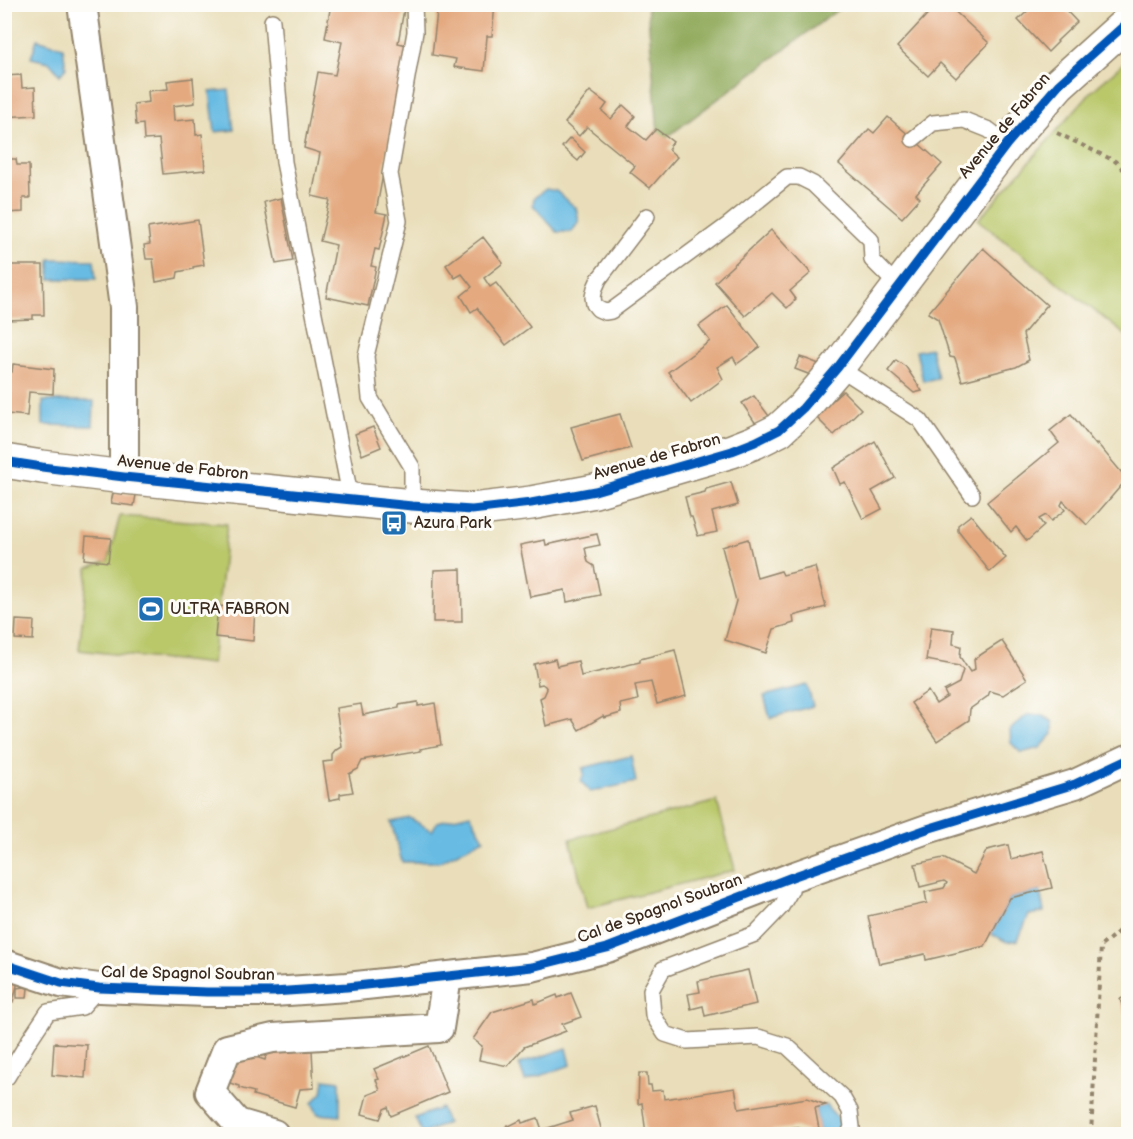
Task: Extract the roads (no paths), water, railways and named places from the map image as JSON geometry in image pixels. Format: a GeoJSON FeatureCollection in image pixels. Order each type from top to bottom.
{"type":"FeatureCollection","features":[{"type":"Feature","properties":{"kind":"street"},"geometry":{"type":"LineString","coordinates":[[82,4],[124,308],[124,477]]}},
{"type":"Feature","properties":{"kind":"street","name":"Avenue de Fabron"},"geometry":{"type":"LineString","coordinates":[[4,461],[124,477],[472,510],[531,503],[595,491],[732,451],[779,430],[803,408],[838,367],[1007,144],[1059,84],[1128,22]]}},
{"type":"Feature","properties":{"kind":"street","name":"Cal de Spagnol Soubran"},"geometry":{"type":"LineString","coordinates":[[4,964],[61,983],[99,988],[207,992],[273,992],[532,967],[607,948],[792,877],[927,829],[1075,784],[1128,759]]}},
{"type":"Feature","properties":{"kind":"street"},"geometry":{"type":"LineString","coordinates":[[274,1134],[237,1123],[210,1092],[227,1049],[273,1038],[438,1028],[447,977]]}},
{"type":"Feature","properties":{"kind":"lane"},"geometry":{"type":"LineString","coordinates":[[412,506],[412,467],[370,398],[366,356],[399,221],[390,174],[415,32],[414,4]]}},
{"type":"Feature","properties":{"kind":"lane"},"geometry":{"type":"LineString","coordinates":[[272,21],[284,162],[351,500]]}},
{"type":"Feature","properties":{"kind":"lane"},"geometry":{"type":"LineString","coordinates":[[913,139],[933,123],[964,120],[989,130],[1007,144]]}},
{"type":"Feature","properties":{"kind":"lane"},"geometry":{"type":"LineString","coordinates":[[647,216],[599,279],[593,297],[598,309],[605,312],[611,311],[728,225],[787,177],[799,177],[813,184],[871,240],[872,260],[898,287]]}},
{"type":"Feature","properties":{"kind":"lane"},"geometry":{"type":"LineString","coordinates":[[838,367],[920,420],[972,495]]}},
{"type":"Feature","properties":{"kind":"lane"},"geometry":{"type":"LineString","coordinates":[[792,877],[791,890],[781,907],[755,934],[663,969],[651,990],[653,1015],[665,1034],[687,1041],[758,1037],[787,1046],[842,1096],[850,1111],[852,1127],[849,1134]]}},
{"type":"Feature","properties":{"kind":"lane"},"geometry":{"type":"LineString","coordinates":[[4,1078],[7,1077],[48,1012],[82,1007],[99,988]]}},
{"type":"Feature","properties":{"kind":"water"},"geometry":{"type":"Polygon","coordinates":[[[37,39],[63,47],[66,68],[60,75],[49,62],[31,58],[37,39]]]}},
{"type":"Feature","properties":{"kind":"water"},"geometry":{"type":"Polygon","coordinates":[[[229,90],[234,130],[215,132],[210,92],[229,90]]]}},
{"type":"Feature","properties":{"kind":"water"},"geometry":{"type":"Polygon","coordinates":[[[546,189],[556,191],[576,208],[579,221],[572,232],[557,232],[533,205],[534,198],[546,189]]]}},
{"type":"Feature","properties":{"kind":"water"},"geometry":{"type":"Polygon","coordinates":[[[50,259],[94,260],[96,279],[50,279],[50,259]]]}},
{"type":"Feature","properties":{"kind":"water"},"geometry":{"type":"Polygon","coordinates":[[[931,348],[938,378],[923,381],[916,351],[931,348]]]}},
{"type":"Feature","properties":{"kind":"water"},"geometry":{"type":"Polygon","coordinates":[[[43,401],[94,401],[93,426],[43,425],[43,401]]]}},
{"type":"Feature","properties":{"kind":"water"},"geometry":{"type":"Polygon","coordinates":[[[807,685],[813,706],[770,718],[764,696],[807,685]]]}},
{"type":"Feature","properties":{"kind":"water"},"geometry":{"type":"Polygon","coordinates":[[[1027,715],[1042,715],[1053,722],[1053,734],[1040,748],[1021,753],[1011,743],[1010,730],[1027,715]]]}},
{"type":"Feature","properties":{"kind":"water"},"geometry":{"type":"Polygon","coordinates":[[[631,756],[636,782],[590,792],[581,781],[584,774],[583,768],[631,756]]]}},
{"type":"Feature","properties":{"kind":"water"},"geometry":{"type":"Polygon","coordinates":[[[470,814],[484,839],[439,862],[402,862],[391,822],[410,818],[432,831],[437,822],[470,814]]]}},
{"type":"Feature","properties":{"kind":"water"},"geometry":{"type":"Polygon","coordinates":[[[1040,891],[1044,912],[1029,915],[1018,940],[1007,942],[991,934],[1010,898],[1040,891]]]}},
{"type":"Feature","properties":{"kind":"water"},"geometry":{"type":"Polygon","coordinates":[[[567,1048],[571,1065],[525,1081],[519,1064],[567,1048]]]}},
{"type":"Feature","properties":{"kind":"water"},"geometry":{"type":"Polygon","coordinates":[[[324,1079],[340,1081],[340,1116],[318,1114],[312,1103],[322,1093],[324,1079]]]}},
{"type":"Feature","properties":{"kind":"water"},"geometry":{"type":"Polygon","coordinates":[[[826,1105],[844,1125],[841,1134],[820,1134],[815,1108],[826,1105]]]}},
{"type":"Feature","properties":{"kind":"water"},"geometry":{"type":"Polygon","coordinates":[[[441,1108],[447,1123],[422,1134],[415,1118],[441,1108]]]}},
{"type":"Feature","properties":{"kind":"place","name":"Azura Park"},"geometry":{"type":"Point","coordinates":[394,523]}},
{"type":"Feature","properties":{"kind":"place","name":"ULTRA FABRON"},"geometry":{"type":"Point","coordinates":[151,609]}}]}
